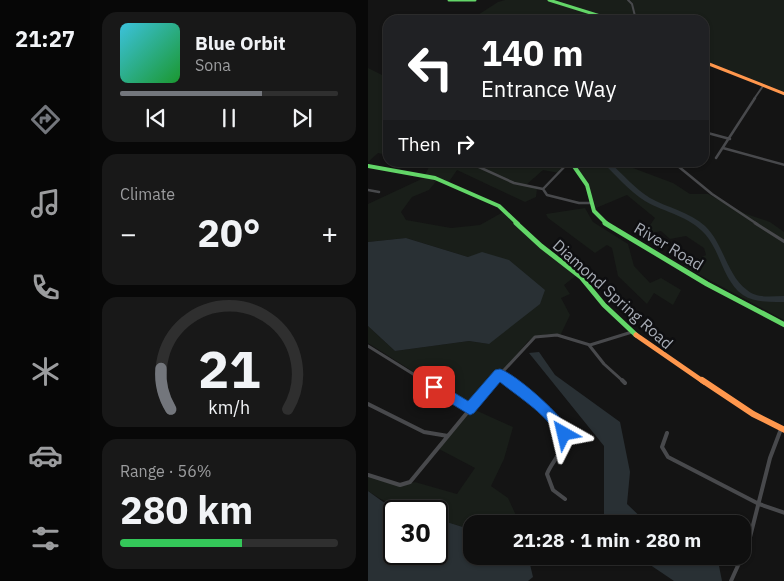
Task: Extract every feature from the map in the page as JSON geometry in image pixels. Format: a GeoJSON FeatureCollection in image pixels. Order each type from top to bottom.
{"type":"FeatureCollection","features":[{"type":"Feature","properties":{"kind":"street"},"geometry":{"type":"LineString","coordinates":[[449,0],[475,0]]}},
{"type":"Feature","properties":{"kind":"street"},"geometry":{"type":"LineString","coordinates":[[549,0],[597,15]]}},
{"type":"Feature","properties":{"kind":"street"},"geometry":{"type":"LineString","coordinates":[[628,0],[632,4],[635,15]]}},
{"type":"Feature","properties":{"kind":"street"},"geometry":{"type":"LineString","coordinates":[[709,64],[784,94]]}},
{"type":"Feature","properties":{"kind":"street"},"geometry":{"type":"LineString","coordinates":[[716,158],[763,86]]}},
{"type":"Feature","properties":{"kind":"street"},"geometry":{"type":"LineString","coordinates":[[709,133],[730,139]]}},
{"type":"Feature","properties":{"kind":"street"},"geometry":{"type":"LineString","coordinates":[[724,148],[784,165]]}},
{"type":"Feature","properties":{"kind":"street","name":"Diamond Spring Road"},"geometry":{"type":"LineString","coordinates":[[368,166],[435,178],[491,202],[581,277],[604,305],[632,332],[680,367],[753,414],[783,430]]}},
{"type":"Feature","properties":{"kind":"street"},"geometry":{"type":"LineString","coordinates":[[478,167],[504,180],[543,189]]}},
{"type":"Feature","properties":{"kind":"street"},"geometry":{"type":"LineString","coordinates":[[543,189],[565,167]]}},
{"type":"Feature","properties":{"kind":"street","name":"River Road"},"geometry":{"type":"LineString","coordinates":[[573,167],[586,185],[598,217],[606,224],[707,284],[784,325]]}},
{"type":"Feature","properties":{"kind":"street"},"geometry":{"type":"LineString","coordinates":[[679,167],[712,194],[784,242]]}},
{"type":"Feature","properties":{"kind":"street"},"geometry":{"type":"LineString","coordinates":[[543,189],[547,195],[579,203],[592,203]]}},
{"type":"Feature","properties":{"kind":"street"},"geometry":{"type":"LineString","coordinates":[[368,190],[379,192]]}},
{"type":"Feature","properties":{"kind":"street"},"geometry":{"type":"LineString","coordinates":[[368,475],[400,485],[408,483],[528,342],[541,335],[557,335],[589,345],[632,332]]}},
{"type":"Feature","properties":{"kind":"street"},"geometry":{"type":"LineString","coordinates":[[589,345],[604,364],[625,383]]}},
{"type":"Feature","properties":{"kind":"street"},"geometry":{"type":"LineString","coordinates":[[368,346],[470,409]]}},
{"type":"Feature","properties":{"kind":"street"},"geometry":{"type":"LineString","coordinates":[[500,374],[552,416],[562,428],[564,441],[548,474],[553,490],[565,499]]}},
{"type":"Feature","properties":{"kind":"street"},"geometry":{"type":"LineString","coordinates":[[368,404],[424,432],[448,436]]}},
{"type":"Feature","properties":{"kind":"street"},"geometry":{"type":"LineString","coordinates":[[731,581],[749,541],[770,458],[783,430]]}},
{"type":"Feature","properties":{"kind":"street"},"geometry":{"type":"LineString","coordinates":[[667,433],[662,447],[668,457],[759,504],[784,513]]}},
{"type":"Feature","properties":{"kind":"shaded area"},"geometry":{"type":"Polygon","coordinates":[[[505,0],[784,0],[784,92],[709,62],[709,15],[478,15],[498,2],[505,0]]]}},
{"type":"Feature","properties":{"kind":"shaded area"},"geometry":{"type":"Polygon","coordinates":[[[368,68],[383,76],[383,154],[378,153],[368,162],[368,68]]]}},
{"type":"Feature","properties":{"kind":"shaded area"},"geometry":{"type":"Polygon","coordinates":[[[429,167],[564,167],[559,173],[543,170],[526,185],[537,189],[536,197],[525,202],[457,170],[448,183],[438,179],[429,190],[412,197],[401,212],[406,220],[451,228],[480,225],[505,211],[578,274],[564,285],[570,294],[561,298],[570,315],[560,336],[547,334],[528,341],[473,409],[513,427],[504,459],[491,486],[508,498],[516,515],[463,515],[463,527],[448,522],[448,500],[383,500],[368,491],[368,473],[401,486],[415,482],[457,494],[475,468],[439,449],[472,409],[368,343],[368,326],[395,351],[469,341],[489,344],[468,257],[406,238],[368,242],[368,204],[428,176],[425,175],[429,167]]]}},
{"type":"Feature","properties":{"kind":"shaded area"},"geometry":{"type":"Polygon","coordinates":[[[576,167],[633,167],[673,183],[690,194],[708,194],[746,214],[770,222],[784,232],[784,320],[683,266],[706,255],[704,248],[686,236],[670,239],[661,231],[653,233],[648,228],[655,218],[627,195],[596,208],[588,184],[576,167]]]}},
{"type":"Feature","properties":{"kind":"shaded area"},"geometry":{"type":"Polygon","coordinates":[[[585,208],[593,222],[628,244],[634,266],[650,283],[661,278],[681,290],[673,305],[654,293],[647,304],[618,276],[612,248],[607,245],[595,253],[548,218],[546,214],[585,208]]]}},
{"type":"Feature","properties":{"kind":"shaded area"},"geometry":{"type":"Polygon","coordinates":[[[406,238],[468,257],[482,252],[509,260],[545,290],[540,304],[489,344],[469,341],[395,351],[368,326],[368,242],[406,238]]]}},
{"type":"Feature","properties":{"kind":"shaded area"},"geometry":{"type":"Polygon","coordinates":[[[539,352],[555,375],[620,422],[630,472],[627,504],[639,515],[604,515],[604,446],[529,353],[539,352]]]}},
{"type":"Feature","properties":{"kind":"shaded area"},"geometry":{"type":"Polygon","coordinates":[[[368,491],[383,502],[383,565],[448,565],[448,522],[463,527],[463,565],[530,565],[533,577],[528,581],[368,581],[368,491]]]}},
{"type":"Feature","properties":{"kind":"shaded area"},"geometry":{"type":"Polygon","coordinates":[[[650,565],[719,565],[722,581],[674,581],[650,565]]]}},
{"type":"Feature","properties":{"kind":"waterway"},"geometry":{"type":"LineString","coordinates":[[610,167],[643,196],[691,219],[703,228],[715,243],[732,278],[744,292],[758,298],[785,299]]}},
{"type":"Feature","properties":{"kind":"traffic: fast"},"geometry":{"type":"LineString","coordinates":[[449,0],[475,0]]}},
{"type":"Feature","properties":{"kind":"traffic: fast"},"geometry":{"type":"LineString","coordinates":[[549,0],[597,15]]}},
{"type":"Feature","properties":{"kind":"traffic: fast"},"geometry":{"type":"LineString","coordinates":[[368,166],[435,178],[499,206],[541,246],[581,277],[604,305],[636,335]]}},
{"type":"Feature","properties":{"kind":"traffic: fast"},"geometry":{"type":"LineString","coordinates":[[574,167],[587,185],[594,211],[601,220],[707,284],[785,325]]}},
{"type":"Feature","properties":{"kind":"traffic: slow"},"geometry":{"type":"LineString","coordinates":[[709,64],[785,94]]}},
{"type":"Feature","properties":{"kind":"traffic: slow"},"geometry":{"type":"LineString","coordinates":[[636,335],[646,344],[753,414],[785,430]]}},
{"type":"Feature","properties":{"kind":"route"},"geometry":{"type":"LineString","coordinates":[[434,387],[470,409],[500,374],[552,416],[562,428],[564,434]]}}]}
